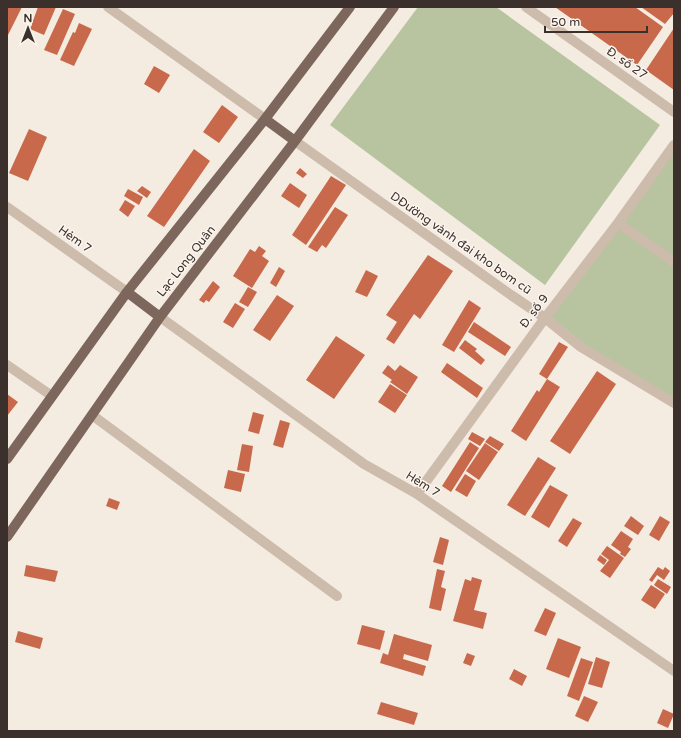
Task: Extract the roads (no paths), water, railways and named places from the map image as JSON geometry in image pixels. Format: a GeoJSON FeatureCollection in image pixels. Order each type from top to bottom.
{"type":"FeatureCollection","features":[{"type":"Feature","properties":{"kind":"main road"},"geometry":{"type":"LineString","coordinates":[[7,459],[127,292],[265,119],[350,7]]}},
{"type":"Feature","properties":{"kind":"main road","name":"Lạc Long Quân"},"geometry":{"type":"LineString","coordinates":[[7,537],[160,317],[295,141],[394,7]]}},
{"type":"Feature","properties":{"kind":"main road"},"geometry":{"type":"LineString","coordinates":[[265,119],[295,141]]}},
{"type":"Feature","properties":{"kind":"main road"},"geometry":{"type":"LineString","coordinates":[[127,292],[160,317]]}},
{"type":"Feature","properties":{"kind":"street"},"geometry":{"type":"LineString","coordinates":[[108,7],[265,119]]}},
{"type":"Feature","properties":{"kind":"street","name":"Đ. số 27"},"geometry":{"type":"LineString","coordinates":[[526,7],[674,112]]}},
{"type":"Feature","properties":{"kind":"street","name":"DĐường vành đai kho bom cũ"},"geometry":{"type":"LineString","coordinates":[[295,141],[545,318],[581,347],[674,403]]}},
{"type":"Feature","properties":{"kind":"street","name":"Đ. số 9"},"geometry":{"type":"LineString","coordinates":[[417,494],[545,318],[618,223],[674,145]]}},
{"type":"Feature","properties":{"kind":"street","name":"Hẻm 7"},"geometry":{"type":"LineString","coordinates":[[7,208],[127,292]]}},
{"type":"Feature","properties":{"kind":"street"},"geometry":{"type":"LineString","coordinates":[[618,223],[674,262]]}},
{"type":"Feature","properties":{"kind":"street","name":"Hẻm 7"},"geometry":{"type":"LineString","coordinates":[[160,317],[364,464],[417,494],[674,670]]}},
{"type":"Feature","properties":{"kind":"street"},"geometry":{"type":"LineString","coordinates":[[7,365],[52,396]]}},
{"type":"Feature","properties":{"kind":"street"},"geometry":{"type":"LineString","coordinates":[[92,415],[337,596]]}}]}
